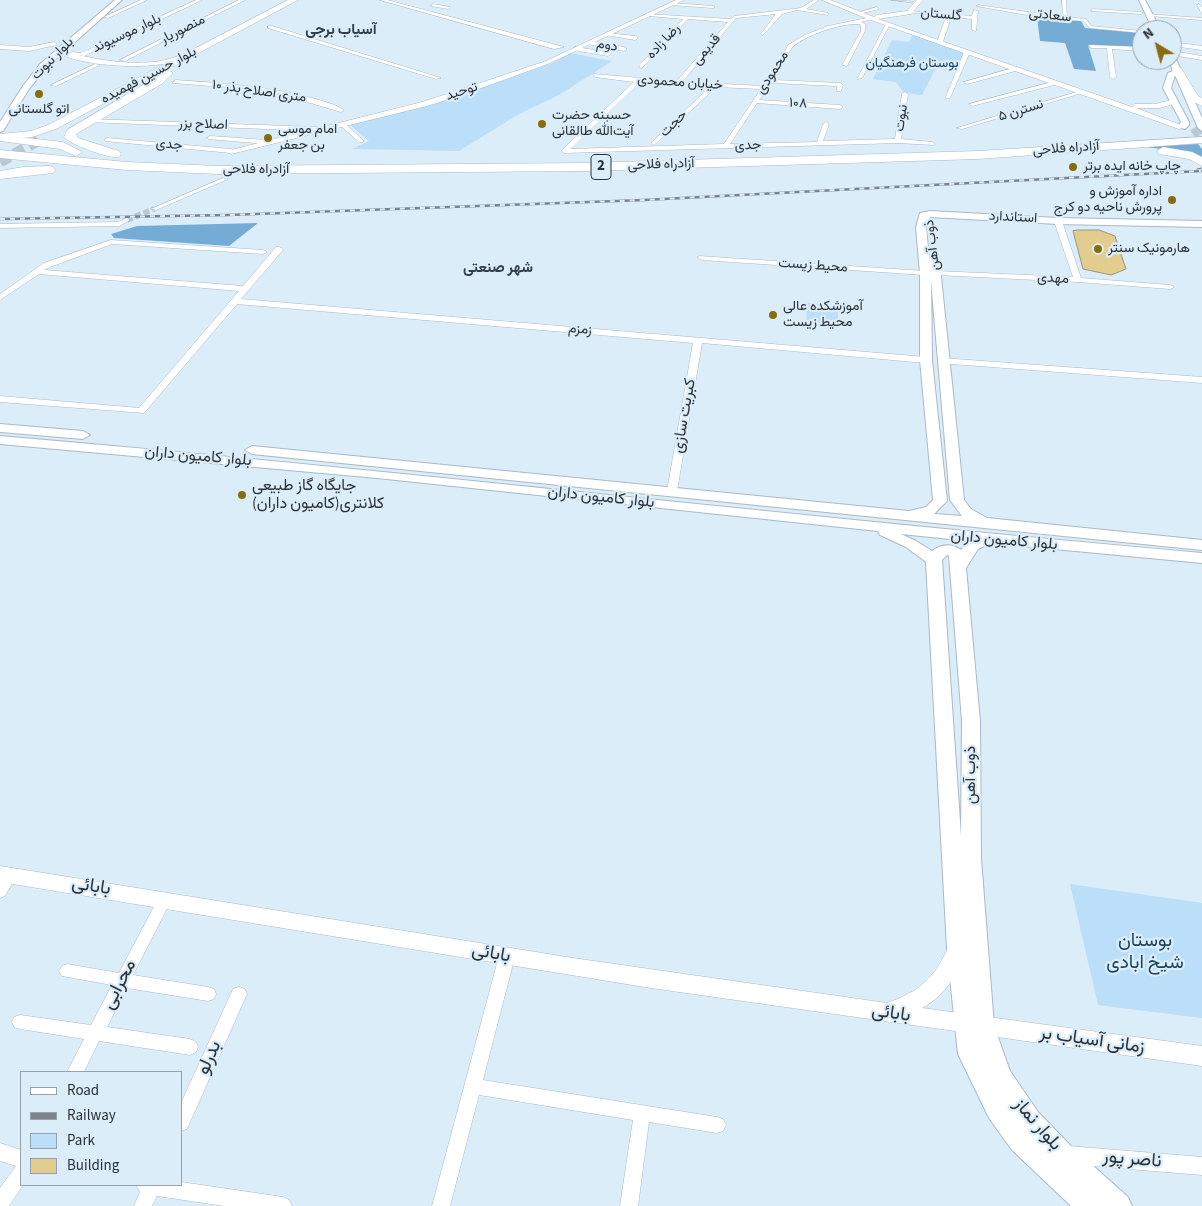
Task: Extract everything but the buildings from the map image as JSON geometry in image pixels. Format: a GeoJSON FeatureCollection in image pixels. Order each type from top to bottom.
{"type":"FeatureCollection","features":[{"type":"Feature","properties":{"kind":"highway"},"geometry":{"type":"LineString","coordinates":[[1174,72],[1194,98],[1202,103]]}},
{"type":"Feature","properties":{"kind":"highway"},"geometry":{"type":"LineString","coordinates":[[115,154],[82,144],[70,136],[71,132],[158,82],[172,77]]}},
{"type":"Feature","properties":{"kind":"highway"},"geometry":{"type":"LineString","coordinates":[[1160,130],[1195,129]]}},
{"type":"Feature","properties":{"kind":"highway","name":"آزادراه فلاحی"},"geometry":{"type":"LineString","coordinates":[[0,145],[115,154],[395,162],[627,158],[1029,144],[1195,129]]}},
{"type":"Feature","properties":{"kind":"highway"},"geometry":{"type":"LineString","coordinates":[[0,137],[63,146],[76,152]]}},
{"type":"Feature","properties":{"kind":"highway","name":"آزادراه فلاحی"},"geometry":{"type":"LineString","coordinates":[[0,154],[222,175],[604,167],[1018,152],[1202,140]]}},
{"type":"Feature","properties":{"kind":"highway"},"geometry":{"type":"LineString","coordinates":[[878,150],[937,143]]}},
{"type":"Feature","properties":{"kind":"highway"},"geometry":{"type":"LineString","coordinates":[[1018,152],[1045,154],[1141,150],[1178,152],[1192,156],[1202,162]]}},
{"type":"Feature","properties":{"kind":"highway"},"geometry":{"type":"LineString","coordinates":[[0,176],[23,171],[56,170],[222,175]]}},
{"type":"Feature","properties":{"kind":"main road","name":"بلوار حسین فهمیده"},"geometry":{"type":"LineString","coordinates":[[0,137],[32,134],[52,127],[294,0]]}},
{"type":"Feature","properties":{"kind":"main road","name":"بلوار حسین فهمیده"},"geometry":{"type":"LineString","coordinates":[[41,139],[131,90],[172,77],[257,25],[303,0]]}},
{"type":"Feature","properties":{"kind":"main road"},"geometry":{"type":"LineString","coordinates":[[1134,0],[1145,20]]}},
{"type":"Feature","properties":{"kind":"main road"},"geometry":{"type":"LineString","coordinates":[[1142,0],[1152,20]]}},
{"type":"Feature","properties":{"kind":"main road"},"geometry":{"type":"LineString","coordinates":[[105,1],[118,1]]}},
{"type":"Feature","properties":{"kind":"main road","name":"بلوار نبوت"},"geometry":{"type":"LineString","coordinates":[[0,129],[26,88],[43,66],[118,1]]}},
{"type":"Feature","properties":{"kind":"main road"},"geometry":{"type":"LineString","coordinates":[[247,24],[257,25]]}},
{"type":"Feature","properties":{"kind":"main road","name":"بلوار نبوت"},"geometry":{"type":"LineString","coordinates":[[29,70],[58,41]]}},
{"type":"Feature","properties":{"kind":"main road"},"geometry":{"type":"LineString","coordinates":[[1174,72],[1167,88],[1185,125],[1195,129]]}},
{"type":"Feature","properties":{"kind":"main road"},"geometry":{"type":"LineString","coordinates":[[1174,72],[1195,129]]}},
{"type":"Feature","properties":{"kind":"main road","name":"ذوب آهن"},"geometry":{"type":"LineString","coordinates":[[930,214],[926,214],[922,218],[942,361],[957,500],[960,507],[987,530]]}},
{"type":"Feature","properties":{"kind":"main road","name":"استاندارد"},"geometry":{"type":"LineString","coordinates":[[930,214],[1058,221],[1202,224]]}},
{"type":"Feature","properties":{"kind":"main road","name":"استاندارد"},"geometry":{"type":"LineString","coordinates":[[1155,223],[1202,232]]}},
{"type":"Feature","properties":{"kind":"main road","name":"ذوب آهن"},"geometry":{"type":"LineString","coordinates":[[903,515],[931,510],[940,501],[926,360],[931,273]]}},
{"type":"Feature","properties":{"kind":"main road","name":"بلوار کامیون داران"},"geometry":{"type":"LineString","coordinates":[[0,428],[386,462],[672,491],[727,504],[862,524],[987,530],[1202,545]]}},
{"type":"Feature","properties":{"kind":"main road","name":"بلوار کامیون داران"},"geometry":{"type":"LineString","coordinates":[[0,440],[727,504],[903,515],[987,530],[1202,558]]}},
{"type":"Feature","properties":{"kind":"main road"},"geometry":{"type":"LineString","coordinates":[[862,524],[911,544],[934,560],[939,552],[952,550],[956,553],[958,568]]}},
{"type":"Feature","properties":{"kind":"main road"},"geometry":{"type":"LineString","coordinates":[[958,568],[972,546],[987,530]]}},
{"type":"Feature","properties":{"kind":"main road","name":"ذوب آهن"},"geometry":{"type":"LineString","coordinates":[[934,560],[958,949],[974,1025]]}},
{"type":"Feature","properties":{"kind":"main road","name":"ذوب آهن"},"geometry":{"type":"LineString","coordinates":[[958,568],[971,721],[974,1025]]}},
{"type":"Feature","properties":{"kind":"main road","name":"بلوار نماز"},"geometry":{"type":"LineString","coordinates":[[974,1025],[1000,1077],[1029,1121],[1119,1206]]}},
{"type":"Feature","properties":{"kind":"main road","name":"بلوار نماز"},"geometry":{"type":"LineString","coordinates":[[974,1025],[970,1054],[998,1110],[1021,1141],[1090,1206]]}},
{"type":"Feature","properties":{"kind":"street"},"geometry":{"type":"LineString","coordinates":[[106,17],[145,0]]}},
{"type":"Feature","properties":{"kind":"street","name":"بلوار موسیوند"},"geometry":{"type":"LineString","coordinates":[[190,0],[72,54],[82,55],[200,0]]}},
{"type":"Feature","properties":{"kind":"street","name":"منصوریار"},"geometry":{"type":"LineString","coordinates":[[123,60],[243,0]]}},
{"type":"Feature","properties":{"kind":"street"},"geometry":{"type":"LineString","coordinates":[[382,0],[556,48],[561,47],[390,0]]}},
{"type":"Feature","properties":{"kind":"street"},"geometry":{"type":"LineString","coordinates":[[734,0],[750,2]]}},
{"type":"Feature","properties":{"kind":"street"},"geometry":{"type":"LineString","coordinates":[[801,10],[817,0]]}},
{"type":"Feature","properties":{"kind":"street"},"geometry":{"type":"LineString","coordinates":[[825,0],[967,52],[1114,103],[1146,110],[1195,129]]}},
{"type":"Feature","properties":{"kind":"street"},"geometry":{"type":"LineString","coordinates":[[893,0],[918,1]]}},
{"type":"Feature","properties":{"kind":"street"},"geometry":{"type":"LineString","coordinates":[[1064,0],[1065,18]]}},
{"type":"Feature","properties":{"kind":"street"},"geometry":{"type":"LineString","coordinates":[[677,1],[713,7]]}},
{"type":"Feature","properties":{"kind":"street","name":"توحید"},"geometry":{"type":"LineString","coordinates":[[231,151],[432,102],[548,62],[677,1]]}},
{"type":"Feature","properties":{"kind":"street"},"geometry":{"type":"LineString","coordinates":[[870,18],[902,15],[909,12],[918,1]]}},
{"type":"Feature","properties":{"kind":"street"},"geometry":{"type":"LineString","coordinates":[[974,30],[974,18],[979,3]]}},
{"type":"Feature","properties":{"kind":"street","name":"سعادتی"},"geometry":{"type":"LineString","coordinates":[[979,3],[1084,20],[1090,27],[1132,31]]}},
{"type":"Feature","properties":{"kind":"street"},"geometry":{"type":"LineString","coordinates":[[433,5],[448,8]]}},
{"type":"Feature","properties":{"kind":"street"},"geometry":{"type":"LineString","coordinates":[[1199,5],[1202,13]]}},
{"type":"Feature","properties":{"kind":"street"},"geometry":{"type":"LineString","coordinates":[[858,13],[877,8]]}},
{"type":"Feature","properties":{"kind":"street"},"geometry":{"type":"LineString","coordinates":[[649,14],[733,19],[801,10],[826,14]]}},
{"type":"Feature","properties":{"kind":"street"},"geometry":{"type":"LineString","coordinates":[[1093,10],[1141,13]]}},
{"type":"Feature","properties":{"kind":"street","name":"گلستان"},"geometry":{"type":"LineString","coordinates":[[909,12],[974,18]]}},
{"type":"Feature","properties":{"kind":"street"},"geometry":{"type":"LineString","coordinates":[[763,34],[780,13]]}},
{"type":"Feature","properties":{"kind":"street"},"geometry":{"type":"LineString","coordinates":[[1149,15],[1202,19]]}},
{"type":"Feature","properties":{"kind":"street"},"geometry":{"type":"LineString","coordinates":[[156,16],[175,17]]}},
{"type":"Feature","properties":{"kind":"street"},"geometry":{"type":"LineString","coordinates":[[940,42],[949,16]]}},
{"type":"Feature","properties":{"kind":"street","name":"رضا زاده"},"geometry":{"type":"LineString","coordinates":[[641,67],[687,17]]}},
{"type":"Feature","properties":{"kind":"street","name":"محمودی"},"geometry":{"type":"LineString","coordinates":[[724,147],[780,68],[790,46],[817,32],[855,20],[870,18]]}},
{"type":"Feature","properties":{"kind":"street"},"geometry":{"type":"LineString","coordinates":[[194,19],[203,20]]}},
{"type":"Feature","properties":{"kind":"street","name":"قدیمی"},"geometry":{"type":"LineString","coordinates":[[678,83],[733,19]]}},
{"type":"Feature","properties":{"kind":"street"},"geometry":{"type":"LineString","coordinates":[[844,65],[863,31],[863,24],[855,20]]}},
{"type":"Feature","properties":{"kind":"street"},"geometry":{"type":"LineString","coordinates":[[858,78],[888,24]]}},
{"type":"Feature","properties":{"kind":"street"},"geometry":{"type":"LineString","coordinates":[[270,27],[438,78]]}},
{"type":"Feature","properties":{"kind":"street"},"geometry":{"type":"LineString","coordinates":[[608,34],[635,38]]}},
{"type":"Feature","properties":{"kind":"street"},"geometry":{"type":"LineString","coordinates":[[0,49],[30,48],[58,41]]}},
{"type":"Feature","properties":{"kind":"street","name":"دوم"},"geometry":{"type":"LineString","coordinates":[[589,43],[624,49]]}},
{"type":"Feature","properties":{"kind":"street"},"geometry":{"type":"LineString","coordinates":[[1182,45],[1202,48]]}},
{"type":"Feature","properties":{"kind":"street"},"geometry":{"type":"LineString","coordinates":[[1091,46],[1132,48]]}},
{"type":"Feature","properties":{"kind":"street"},"geometry":{"type":"LineString","coordinates":[[1109,47],[1113,77]]}},
{"type":"Feature","properties":{"kind":"street"},"geometry":{"type":"LineString","coordinates":[[22,53],[39,51],[30,48]]}},
{"type":"Feature","properties":{"kind":"street"},"geometry":{"type":"LineString","coordinates":[[0,49],[36,57]]}},
{"type":"Feature","properties":{"kind":"street"},"geometry":{"type":"LineString","coordinates":[[575,49],[608,54]]}},
{"type":"Feature","properties":{"kind":"street"},"geometry":{"type":"LineString","coordinates":[[59,51],[69,57],[105,61],[132,70]]}},
{"type":"Feature","properties":{"kind":"street"},"geometry":{"type":"LineString","coordinates":[[947,98],[967,52]]}},
{"type":"Feature","properties":{"kind":"street"},"geometry":{"type":"LineString","coordinates":[[43,66],[60,61],[132,70],[188,54]]}},
{"type":"Feature","properties":{"kind":"street"},"geometry":{"type":"LineString","coordinates":[[1182,55],[1202,58]]}},
{"type":"Feature","properties":{"kind":"street"},"geometry":{"type":"LineString","coordinates":[[54,85],[105,61]]}},
{"type":"Feature","properties":{"kind":"street"},"geometry":{"type":"LineString","coordinates":[[967,82],[1017,69]]}},
{"type":"Feature","properties":{"kind":"street"},"geometry":{"type":"LineString","coordinates":[[129,86],[134,80],[132,70]]}},
{"type":"Feature","properties":{"kind":"street","name":"خیابان محمودی"},"geometry":{"type":"LineString","coordinates":[[595,75],[638,81],[764,88]]}},
{"type":"Feature","properties":{"kind":"street","name":"۱۰ متری اصلاح بذر"},"geometry":{"type":"LineString","coordinates":[[172,77],[286,93],[308,98],[341,110]]}},
{"type":"Feature","properties":{"kind":"street"},"geometry":{"type":"LineString","coordinates":[[770,80],[840,85],[838,90]]}},
{"type":"Feature","properties":{"kind":"street","name":"جدی"},"geometry":{"type":"LineString","coordinates":[[638,81],[564,152],[898,141],[937,143]]}},
{"type":"Feature","properties":{"kind":"street"},"geometry":{"type":"LineString","coordinates":[[972,104],[1056,83]]}},
{"type":"Feature","properties":{"kind":"street","name":"حجت"},"geometry":{"type":"LineString","coordinates":[[654,142],[715,85]]}},
{"type":"Feature","properties":{"kind":"street","name":"نسترن ۵"},"geometry":{"type":"LineString","coordinates":[[960,128],[1082,92]]}},
{"type":"Feature","properties":{"kind":"street","name":"نبوت"},"geometry":{"type":"LineString","coordinates":[[898,141],[906,94]]}},
{"type":"Feature","properties":{"kind":"street","name":"۱۰۸"},"geometry":{"type":"LineString","coordinates":[[755,101],[840,107]]}},
{"type":"Feature","properties":{"kind":"street"},"geometry":{"type":"LineString","coordinates":[[1146,110],[1167,105],[1173,101]]}},
{"type":"Feature","properties":{"kind":"street","name":"اصلاح بزر"},"geometry":{"type":"LineString","coordinates":[[89,120],[318,129]]}},
{"type":"Feature","properties":{"kind":"street"},"geometry":{"type":"LineString","coordinates":[[342,124],[360,140]]}},
{"type":"Feature","properties":{"kind":"street"},"geometry":{"type":"LineString","coordinates":[[819,144],[826,124]]}},
{"type":"Feature","properties":{"kind":"street"},"geometry":{"type":"LineString","coordinates":[[152,143],[162,136]]}},
{"type":"Feature","properties":{"kind":"street"},"geometry":{"type":"LineString","coordinates":[[210,138],[267,142]]}},
{"type":"Feature","properties":{"kind":"street","name":"جدی"},"geometry":{"type":"LineString","coordinates":[[106,140],[231,151]]}},
{"type":"Feature","properties":{"kind":"street"},"geometry":{"type":"LineString","coordinates":[[154,209],[222,175]]}},
{"type":"Feature","properties":{"kind":"street"},"geometry":{"type":"LineString","coordinates":[[0,226],[119,224],[127,220]]}},
{"type":"Feature","properties":{"kind":"street"},"geometry":{"type":"LineString","coordinates":[[1058,221],[1078,280]]}},
{"type":"Feature","properties":{"kind":"street"},"geometry":{"type":"LineString","coordinates":[[0,298],[47,264],[111,242],[263,252]]}},
{"type":"Feature","properties":{"kind":"street"},"geometry":{"type":"LineString","coordinates":[[0,399],[141,411],[279,249]]}},
{"type":"Feature","properties":{"kind":"street","name":"محیط زیست"},"geometry":{"type":"LineString","coordinates":[[702,258],[931,273]]}},
{"type":"Feature","properties":{"kind":"street"},"geometry":{"type":"LineString","coordinates":[[37,272],[245,289]]}},
{"type":"Feature","properties":{"kind":"street","name":"مهدی"},"geometry":{"type":"LineString","coordinates":[[931,273],[1078,280],[1170,287]]}},
{"type":"Feature","properties":{"kind":"street","name":"زمزم"},"geometry":{"type":"LineString","coordinates":[[235,300],[926,360]]}},
{"type":"Feature","properties":{"kind":"street","name":"کبریت سازی"},"geometry":{"type":"LineString","coordinates":[[672,491],[698,340]]}},
{"type":"Feature","properties":{"kind":"street"},"geometry":{"type":"LineString","coordinates":[[942,361],[1202,380]]}},
{"type":"Feature","properties":{"kind":"street","name":"بابائی"},"geometry":{"type":"LineString","coordinates":[[3,880],[165,898],[507,956],[886,1014],[974,1025]]}},
{"type":"Feature","properties":{"kind":"street","name":"محرابی"},"geometry":{"type":"LineString","coordinates":[[76,1071],[165,898]]}},
{"type":"Feature","properties":{"kind":"street"},"geometry":{"type":"LineString","coordinates":[[886,1014],[914,1003],[933,990],[948,973],[958,949]]}},
{"type":"Feature","properties":{"kind":"street"},"geometry":{"type":"LineString","coordinates":[[441,1206],[507,956]]}},
{"type":"Feature","properties":{"kind":"street"},"geometry":{"type":"LineString","coordinates":[[67,971],[208,994]]}},
{"type":"Feature","properties":{"kind":"street","name":"بدرلو"},"geometry":{"type":"LineString","coordinates":[[182,1121],[239,994]]}},
{"type":"Feature","properties":{"kind":"street"},"geometry":{"type":"LineString","coordinates":[[20,1022],[190,1047]]}},
{"type":"Feature","properties":{"kind":"street","name":"زمانی آسیاب بر"},"geometry":{"type":"LineString","coordinates":[[974,1025],[1202,1056]]}},
{"type":"Feature","properties":{"kind":"street"},"geometry":{"type":"LineString","coordinates":[[472,1086],[717,1125]]}},
{"type":"Feature","properties":{"kind":"street"},"geometry":{"type":"LineString","coordinates":[[629,1206],[642,1113]]}},
{"type":"Feature","properties":{"kind":"street"},"geometry":{"type":"LineString","coordinates":[[0,1152],[20,1159]]}},
{"type":"Feature","properties":{"kind":"street","name":"ناصر پور"},"geometry":{"type":"LineString","coordinates":[[1062,1154],[1202,1166]]}},
{"type":"Feature","properties":{"kind":"street"},"geometry":{"type":"LineString","coordinates":[[0,1204],[20,1174]]}},
{"type":"Feature","properties":{"kind":"street"},"geometry":{"type":"LineString","coordinates":[[144,1206],[150,1186]]}},
{"type":"Feature","properties":{"kind":"street"},"geometry":{"type":"LineString","coordinates":[[156,1186],[283,1206]]}},
{"type":"Feature","properties":{"kind":"green space","name":"بوستان فرهنگیان"},"geometry":{"type":"Polygon","coordinates":[[[913,34],[966,52],[959,63],[939,62],[922,95],[904,93],[896,82],[873,79],[892,40],[909,42],[913,34]]]}},
{"type":"Feature","properties":{"kind":"green space"},"geometry":{"type":"Polygon","coordinates":[[[570,53],[612,61],[559,95],[519,114],[459,151],[352,149],[369,141],[349,124],[429,106],[553,63],[570,53]]]}},
{"type":"Feature","properties":{"kind":"green space"},"geometry":{"type":"Polygon","coordinates":[[[807,303],[838,305],[838,325],[806,323],[807,303]]]}},
{"type":"Feature","properties":{"kind":"green space","name":"بوستان شیخ ابادی"},"geometry":{"type":"Polygon","coordinates":[[[1070,884],[1202,903],[1202,1018],[1098,1005],[1070,884]]]}},
{"type":"Feature","properties":{"kind":"shaded area"},"geometry":{"type":"Polygon","coordinates":[[[1037,17],[1081,21],[1085,28],[1132,32],[1132,47],[1088,45],[1096,71],[1074,69],[1065,43],[1040,41],[1037,17]]]}},
{"type":"Feature","properties":{"kind":"shaded area"},"geometry":{"type":"Polygon","coordinates":[[[1198,144],[1202,149],[1202,159],[1179,151],[1146,147],[1198,144]]]}},
{"type":"Feature","properties":{"kind":"shaded area"},"geometry":{"type":"Polygon","coordinates":[[[258,223],[229,246],[114,238],[111,234],[137,226],[258,223]]]}},
{"type":"Feature","properties":{"kind":"tunnel"},"geometry":{"type":"LineString","coordinates":[[1194,128],[1202,140]]}},
{"type":"Feature","properties":{"kind":"tunnel"},"geometry":{"type":"LineString","coordinates":[[0,162],[41,139]]}},
{"type":"Feature","properties":{"kind":"tunnel"},"geometry":{"type":"LineString","coordinates":[[127,220],[154,209]]}},
{"type":"Feature","properties":{"kind":"tram line"},"geometry":{"type":"LineString","coordinates":[[1197,169],[1202,168]]}},
{"type":"Feature","properties":{"kind":"railway"},"geometry":{"type":"LineString","coordinates":[[0,219],[228,215],[644,200],[1201,171]]}},
{"type":"Feature","properties":{"kind":"place","name":"اتو گلستانی"},"geometry":{"type":"Point","coordinates":[39,94]}},
{"type":"Feature","properties":{"kind":"place","name":"حسینه حضرت آیت‌الله طالقانی"},"geometry":{"type":"Point","coordinates":[542,124]}},
{"type":"Feature","properties":{"kind":"place","name":"امام موسی بن جعفر"},"geometry":{"type":"Point","coordinates":[268,138]}},
{"type":"Feature","properties":{"kind":"place","name":"چاپ خانه ایده برتر"},"geometry":{"type":"Point","coordinates":[1073,167]}},
{"type":"Feature","properties":{"kind":"place","name":"اداره آموزش و پرورش ناحیه دو کرج"},"geometry":{"type":"Point","coordinates":[1172,200]}},
{"type":"Feature","properties":{"kind":"place","name":"هارمونیک سنتر"},"geometry":{"type":"Point","coordinates":[1098,249]}},
{"type":"Feature","properties":{"kind":"place","name":"آموزشکده عالی محیط زیست"},"geometry":{"type":"Point","coordinates":[773,315]}},
{"type":"Feature","properties":{"kind":"place","name":"جایگاه گاز طبیعی کلانتری(کامیون داران)"},"geometry":{"type":"Point","coordinates":[242,495]}},
{"type":"Feature","properties":{"kind":"district","name":"آسیاب برجی"},"geometry":{"type":"Point","coordinates":[341,31]}},
{"type":"Feature","properties":{"kind":"district","name":"شهر صنعتی"},"geometry":{"type":"Point","coordinates":[498,269]}}]}
